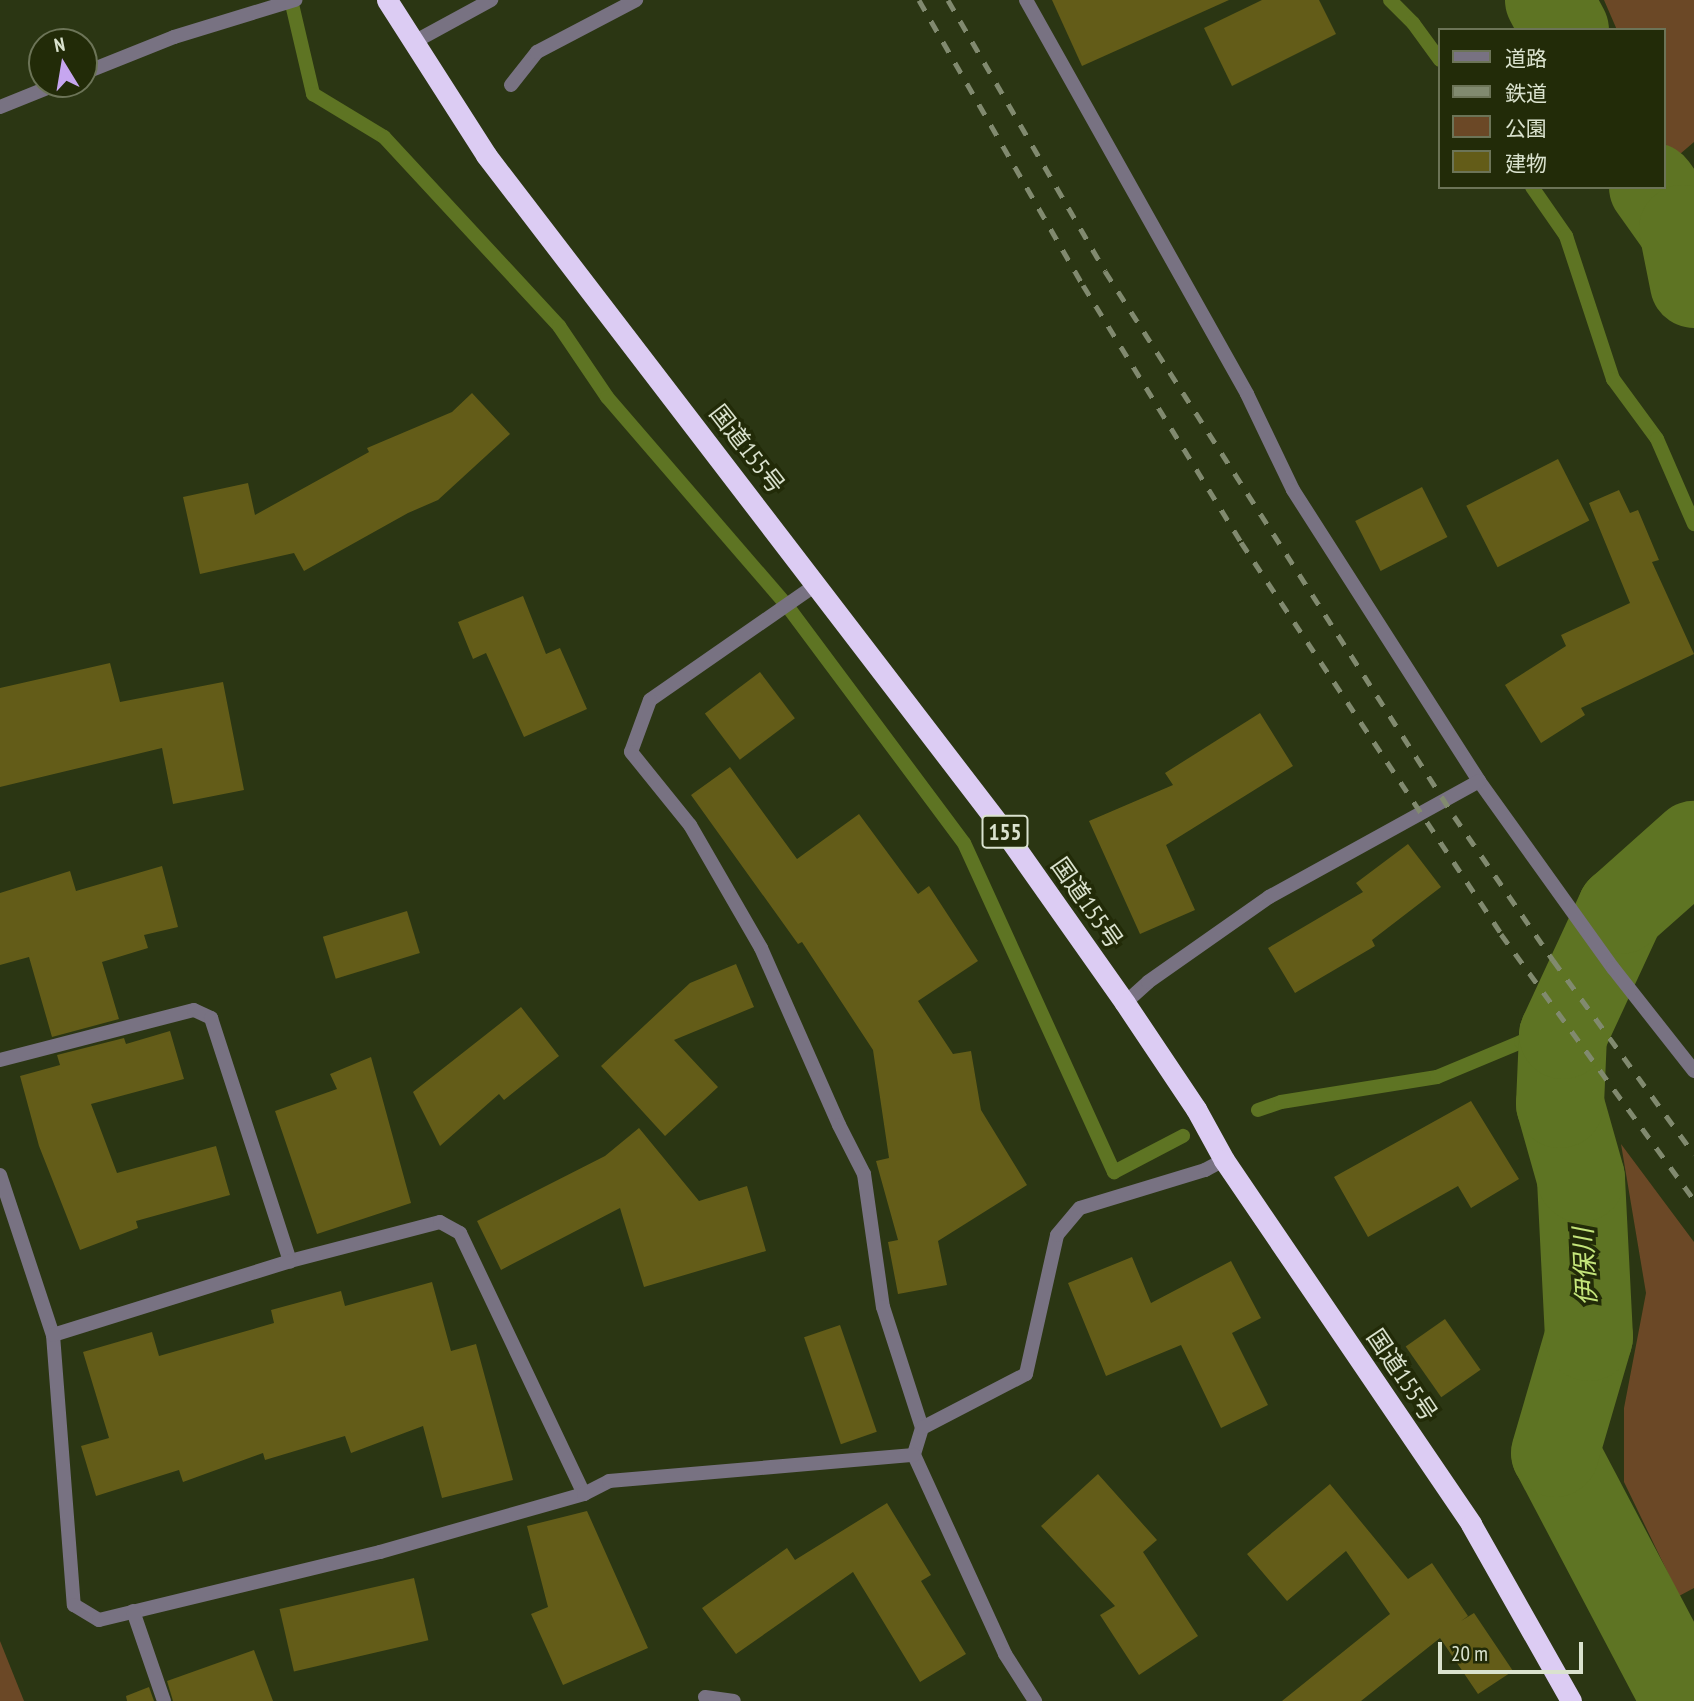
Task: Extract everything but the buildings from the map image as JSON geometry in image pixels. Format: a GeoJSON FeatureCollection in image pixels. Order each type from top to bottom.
{"type":"FeatureCollection","features":[{"type":"Feature","properties":{"kind":"highway","name":"国道155号"},"geometry":{"type":"LineString","coordinates":[[387,0],[486,155],[1001,827],[1125,1003],[1196,1109],[1224,1160],[1471,1524],[1571,1701]]}},
{"type":"Feature","properties":{"kind":"street"},"geometry":{"type":"LineString","coordinates":[[98,67],[174,37],[295,0]]}},
{"type":"Feature","properties":{"kind":"street"},"geometry":{"type":"LineString","coordinates":[[414,42],[491,0]]}},
{"type":"Feature","properties":{"kind":"street"},"geometry":{"type":"LineString","coordinates":[[511,85],[537,52],[636,0]]}},
{"type":"Feature","properties":{"kind":"street"},"geometry":{"type":"LineString","coordinates":[[1026,0],[1247,394],[1293,490],[1479,781],[1613,968],[1694,1071]]}},
{"type":"Feature","properties":{"kind":"street"},"geometry":{"type":"LineString","coordinates":[[0,107],[28,96]]}},
{"type":"Feature","properties":{"kind":"street"},"geometry":{"type":"LineString","coordinates":[[817,584],[650,700],[631,752],[691,825],[761,948],[839,1125],[864,1174],[883,1307],[922,1429],[914,1455],[1005,1654],[1035,1701]]}},
{"type":"Feature","properties":{"kind":"street"},"geometry":{"type":"LineString","coordinates":[[1125,1003],[1148,982],[1269,897],[1479,781]]}},
{"type":"Feature","properties":{"kind":"street"},"geometry":{"type":"LineString","coordinates":[[0,1060],[194,1010],[211,1018],[289,1261]]}},
{"type":"Feature","properties":{"kind":"street"},"geometry":{"type":"LineString","coordinates":[[922,1429],[1026,1374],[1057,1235],[1080,1208],[1205,1170],[1224,1160]]}},
{"type":"Feature","properties":{"kind":"street"},"geometry":{"type":"LineString","coordinates":[[0,1175],[53,1335],[74,1605],[99,1620],[380,1552],[584,1494],[609,1481],[914,1455]]}},
{"type":"Feature","properties":{"kind":"street"},"geometry":{"type":"LineString","coordinates":[[53,1335],[289,1261],[440,1223],[460,1233],[584,1494]]}},
{"type":"Feature","properties":{"kind":"street"},"geometry":{"type":"LineString","coordinates":[[133,1611],[164,1701]]}},
{"type":"Feature","properties":{"kind":"street"},"geometry":{"type":"LineString","coordinates":[[705,1697],[734,1701]]}},
{"type":"Feature","properties":{"kind":"green space"},"geometry":{"type":"Polygon","coordinates":[[[1604,0],[1694,0],[1694,142],[1673,160],[1666,144],[1666,28],[1616,28],[1604,0]]]}},
{"type":"Feature","properties":{"kind":"green space"},"geometry":{"type":"Polygon","coordinates":[[[1621,1144],[1694,1242],[1694,1588],[1679,1596],[1624,1482],[1624,1408],[1646,1293],[1621,1144]]]}},
{"type":"Feature","properties":{"kind":"green space"},"geometry":{"type":"Polygon","coordinates":[[[0,1641],[24,1701],[0,1701],[0,1641]]]}},
{"type":"Feature","properties":{"kind":"waterway"},"geometry":{"type":"LineString","coordinates":[[291,0],[313,94],[384,137],[559,326],[607,397],[785,603],[964,843],[1114,1172],[1183,1136]]}},
{"type":"Feature","properties":{"kind":"waterway"},"geometry":{"type":"LineString","coordinates":[[1390,0],[1413,23],[1438,57]]}},
{"type":"Feature","properties":{"kind":"waterway","name":"伊保川"},"geometry":{"type":"LineString","coordinates":[[1549,0],[1564,28]]}},
{"type":"Feature","properties":{"kind":"waterway"},"geometry":{"type":"LineString","coordinates":[[1533,189],[1566,236],[1613,379],[1657,439],[1694,524]]}},
{"type":"Feature","properties":{"kind":"waterway","name":"伊保川"},"geometry":{"type":"LineString","coordinates":[[1654,189],[1683,229],[1694,284]]}},
{"type":"Feature","properties":{"kind":"waterway","name":"伊保川"},"geometry":{"type":"LineString","coordinates":[[1686,1701],[1555,1453],[1589,1337],[1581,1178],[1560,1104],[1563,1035],[1621,910],[1694,845]]}},
{"type":"Feature","properties":{"kind":"waterway"},"geometry":{"type":"LineString","coordinates":[[1258,1110],[1281,1102],[1437,1077],[1521,1042],[1563,1035]]}},
{"type":"Feature","properties":{"kind":"railway"},"geometry":{"type":"LineString","coordinates":[[919,0],[1083,285],[1241,542],[1501,934],[1694,1200]]}},
{"type":"Feature","properties":{"kind":"railway"},"geometry":{"type":"LineString","coordinates":[[948,0],[1105,271],[1454,816],[1553,960],[1694,1154]]}}]}
